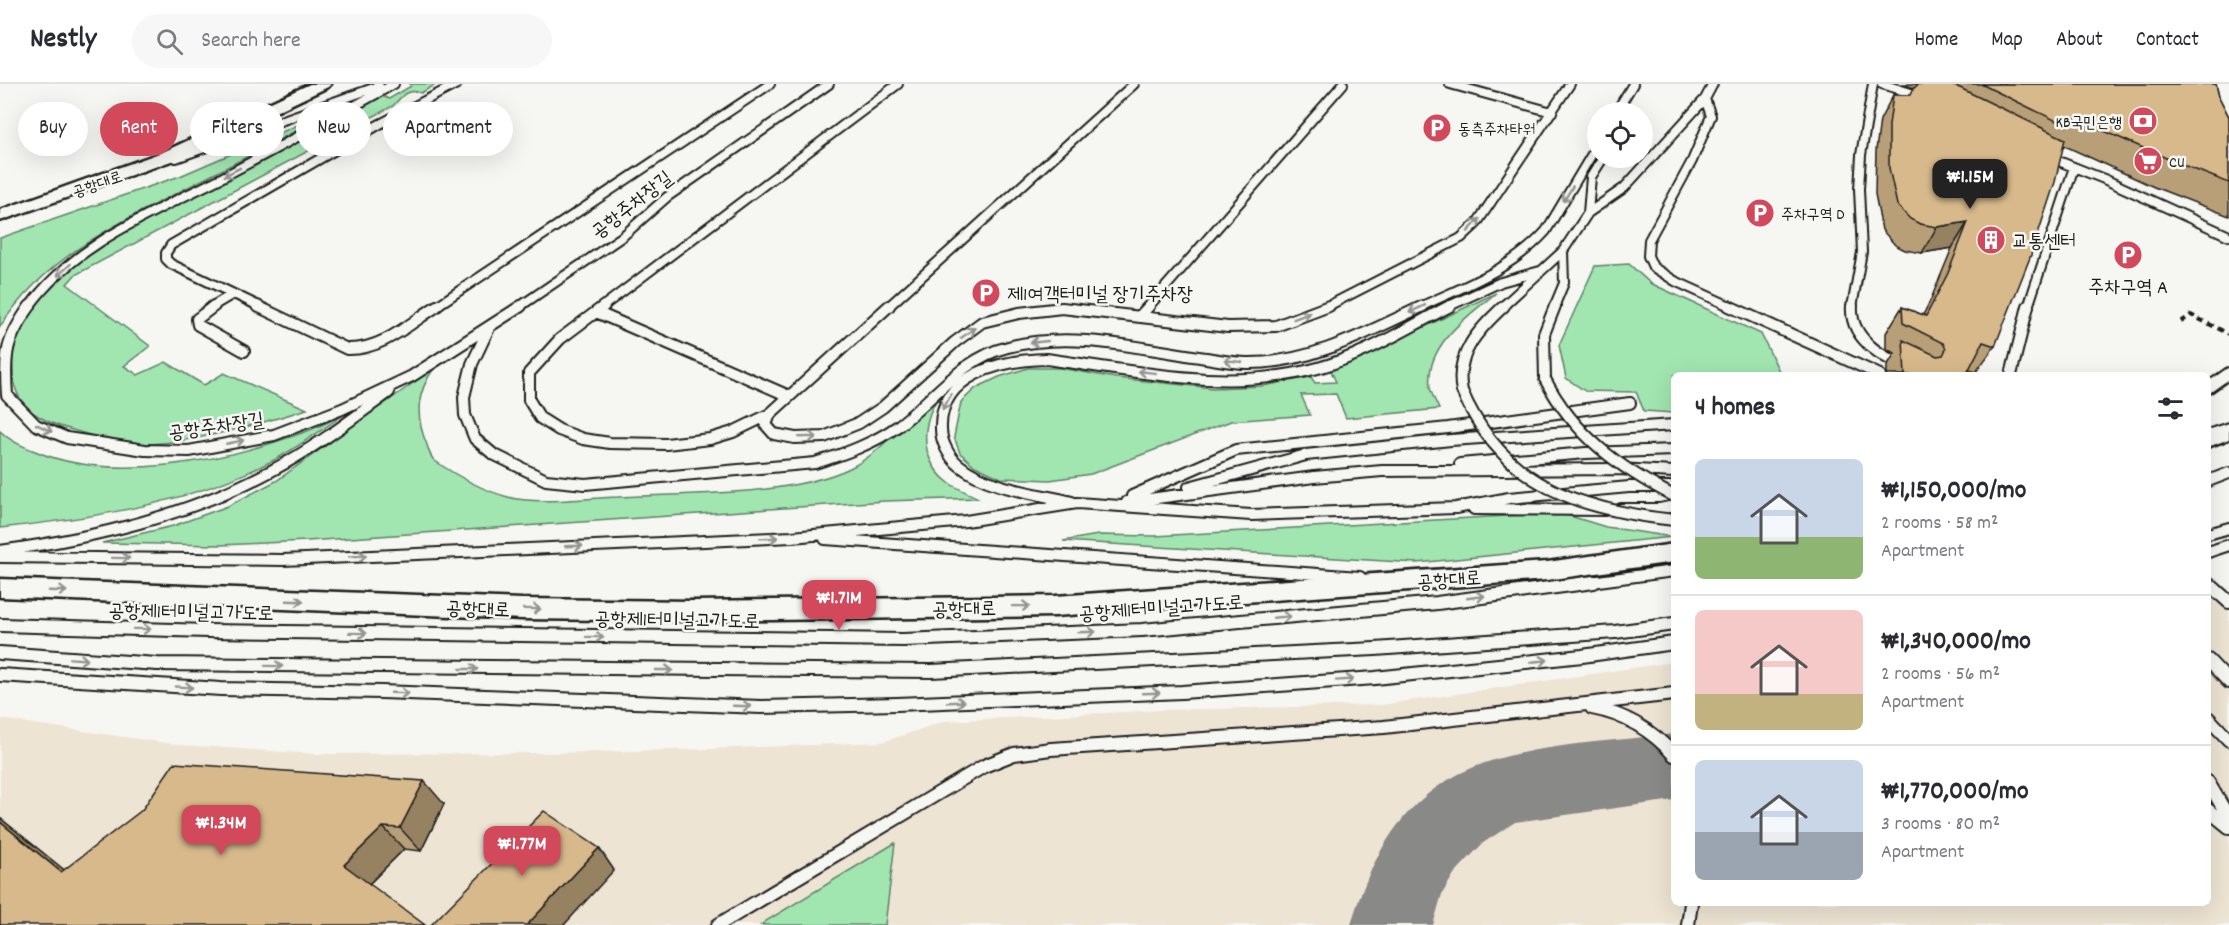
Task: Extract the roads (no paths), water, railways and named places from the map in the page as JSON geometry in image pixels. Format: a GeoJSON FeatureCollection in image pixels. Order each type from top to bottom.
{"type":"FeatureCollection","features":[{"type":"Feature","properties":{"kind":"street","name":"공항대로"},"geometry":{"type":"LineString","coordinates":[[0,216],[116,177],[171,155],[323,84]]}},
{"type":"Feature","properties":{"kind":"street"},"geometry":{"type":"LineString","coordinates":[[2211,438],[2229,430]]}},
{"type":"Feature","properties":{"kind":"street","name":"공항대로"},"geometry":{"type":"LineString","coordinates":[[0,588],[522,609],[694,611],[1055,606],[1547,571],[1671,553]]}},
{"type":"Feature","properties":{"kind":"lane"},"geometry":{"type":"LineString","coordinates":[[116,177],[226,142],[385,84]]}},
{"type":"Feature","properties":{"kind":"lane","name":"공항주차장길"},"geometry":{"type":"LineString","coordinates":[[394,84],[320,126],[105,238],[70,264],[33,302],[13,330],[5,362],[8,395],[36,425],[67,438],[145,450],[189,451],[274,435],[342,408],[412,376],[489,328],[624,236],[667,197],[829,84]]}},
{"type":"Feature","properties":{"kind":"lane"},"geometry":{"type":"LineString","coordinates":[[457,84],[371,130],[171,245],[166,253],[166,259],[171,264],[347,348],[366,349],[376,345],[770,84]]}},
{"type":"Feature","properties":{"kind":"lane"},"geometry":{"type":"LineString","coordinates":[[898,84],[560,339],[529,373],[528,399],[542,421],[563,432],[611,444],[679,443],[713,438],[770,414],[1134,84]]}},
{"type":"Feature","properties":{"kind":"lane"},"geometry":{"type":"LineString","coordinates":[[1139,317],[1343,84]]}},
{"type":"Feature","properties":{"kind":"lane"},"geometry":{"type":"LineString","coordinates":[[1450,84],[1552,112]]}},
{"type":"Feature","properties":{"kind":"lane"},"geometry":{"type":"LineString","coordinates":[[770,414],[766,425],[774,435],[795,438],[824,437],[859,423],[883,407],[955,342],[982,322],[1019,313],[1062,308],[1228,327],[1276,326],[1323,309],[1461,238],[1477,223],[1569,84]]}},
{"type":"Feature","properties":{"kind":"lane"},"geometry":{"type":"LineString","coordinates":[[1671,520],[1624,515],[1581,502],[1541,485],[1509,461],[1477,425],[1462,391],[1459,377],[1460,365],[1480,328],[1563,251],[1588,213],[1624,188],[1705,99],[1713,84]]}},
{"type":"Feature","properties":{"kind":"lane"},"geometry":{"type":"LineString","coordinates":[[1874,84],[1862,132],[1859,178],[1864,234],[1861,262],[1853,290],[1852,322],[1868,345],[1889,361],[1916,372]]}},
{"type":"Feature","properties":{"kind":"lane"},"geometry":{"type":"LineString","coordinates":[[1882,84],[1933,100]]}},
{"type":"Feature","properties":{"kind":"lane"},"geometry":{"type":"LineString","coordinates":[[1622,102],[1632,86]]}},
{"type":"Feature","properties":{"kind":"lane"},"geometry":{"type":"LineString","coordinates":[[1626,102],[1632,86]]}},
{"type":"Feature","properties":{"kind":"lane"},"geometry":{"type":"LineString","coordinates":[[1705,99],[1711,116],[1692,161],[1649,240],[1648,256],[1653,267],[1675,281],[1873,372]]}},
{"type":"Feature","properties":{"kind":"lane"},"geometry":{"type":"LineString","coordinates":[[2041,154],[2229,236]]}},
{"type":"Feature","properties":{"kind":"lane"},"geometry":{"type":"LineString","coordinates":[[489,328],[471,364],[464,398],[465,415],[475,439],[493,454],[546,480],[585,484],[815,463],[849,452],[880,438],[963,367],[982,354],[1008,346],[1044,340],[1080,342],[1250,363],[1293,360],[1327,350],[1517,259],[1536,244],[1546,231],[1587,162]]}},
{"type":"Feature","properties":{"kind":"lane"},"geometry":{"type":"LineString","coordinates":[[2012,372],[2022,324],[2074,167]]}},
{"type":"Feature","properties":{"kind":"lane"},"geometry":{"type":"LineString","coordinates":[[1588,213],[1591,177],[1596,168]]}},
{"type":"Feature","properties":{"kind":"lane"},"geometry":{"type":"LineString","coordinates":[[1563,251],[1564,283],[1544,334],[1545,379],[1552,396],[1585,437],[1616,463],[1671,494]]}},
{"type":"Feature","properties":{"kind":"lane"},"geometry":{"type":"LineString","coordinates":[[1540,271],[1497,283],[1382,342],[1334,363],[1306,371],[1257,378],[1203,378],[1046,359],[1024,359],[983,369],[951,395],[942,411],[940,428],[944,443],[959,465],[988,480],[1077,503],[1251,515],[1456,508],[1527,511],[1660,509],[1671,507]]}},
{"type":"Feature","properties":{"kind":"lane"},"geometry":{"type":"LineString","coordinates":[[233,294],[205,311],[198,319],[198,325],[244,351]]}},
{"type":"Feature","properties":{"kind":"lane"},"geometry":{"type":"LineString","coordinates":[[596,312],[789,396]]}},
{"type":"Feature","properties":{"kind":"lane"},"geometry":{"type":"LineString","coordinates":[[2211,386],[2229,373]]}},
{"type":"Feature","properties":{"kind":"lane"},"geometry":{"type":"LineString","coordinates":[[0,551],[33,547],[118,529],[183,509],[235,488],[302,452],[412,376]]}},
{"type":"Feature","properties":{"kind":"lane"},"geometry":{"type":"LineString","coordinates":[[1112,505],[1236,450],[1448,428],[1630,403]]}},
{"type":"Feature","properties":{"kind":"lane"},"geometry":{"type":"LineString","coordinates":[[1112,505],[1151,497],[1306,455],[1450,440],[1671,425]]}},
{"type":"Feature","properties":{"kind":"lane"},"geometry":{"type":"LineString","coordinates":[[1151,497],[1382,471],[1586,453],[1671,450]]}},
{"type":"Feature","properties":{"kind":"lane"},"geometry":{"type":"LineString","coordinates":[[1382,471],[1618,469],[1671,472]]}},
{"type":"Feature","properties":{"kind":"lane"},"geometry":{"type":"LineString","coordinates":[[2211,480],[2229,473]]}},
{"type":"Feature","properties":{"kind":"lane"},"geometry":{"type":"LineString","coordinates":[[1456,508],[1521,496],[1629,487],[1671,487]]}},
{"type":"Feature","properties":{"kind":"lane"},"geometry":{"type":"LineString","coordinates":[[0,557],[284,560],[792,537],[966,521],[1077,503]]}},
{"type":"Feature","properties":{"kind":"lane"},"geometry":{"type":"LineString","coordinates":[[2211,533],[2229,528]]}},
{"type":"Feature","properties":{"kind":"lane"},"geometry":{"type":"LineString","coordinates":[[792,537],[1417,581]]}},
{"type":"Feature","properties":{"kind":"lane"},"geometry":{"type":"LineString","coordinates":[[2211,551],[2229,545]]}},
{"type":"Feature","properties":{"kind":"lane","name":"공항제1터미널고가도로"},"geometry":{"type":"LineString","coordinates":[[0,625],[220,631],[903,640],[1142,630],[1437,603],[1671,571]]}},
{"type":"Feature","properties":{"kind":"lane"},"geometry":{"type":"LineString","coordinates":[[2211,586],[2229,602]]}},
{"type":"Feature","properties":{"kind":"lane"},"geometry":{"type":"LineString","coordinates":[[0,653],[180,665],[931,671],[1375,650],[1615,632],[1671,624]]}},
{"type":"Feature","properties":{"kind":"lane"},"geometry":{"type":"LineString","coordinates":[[0,675],[221,689],[382,692],[761,706],[897,704],[1182,692],[1375,678],[1581,656],[1671,643]]}},
{"type":"Feature","properties":{"kind":"lane"},"geometry":{"type":"LineString","coordinates":[[2211,663],[2229,682]]}},
{"type":"Feature","properties":{"kind":"lane"},"geometry":{"type":"LineString","coordinates":[[718,925],[975,771],[1014,754],[1051,748],[1384,727],[1671,694]]}},
{"type":"Feature","properties":{"kind":"lane"},"geometry":{"type":"LineString","coordinates":[[1579,706],[1602,709],[1625,718],[1650,734],[1671,752]]}},
{"type":"Feature","properties":{"kind":"lane"},"geometry":{"type":"LineString","coordinates":[[2211,721],[2229,740]]}},
{"type":"Feature","properties":{"kind":"lane"},"geometry":{"type":"LineString","coordinates":[[2211,787],[2229,818]]}},
{"type":"Feature","properties":{"kind":"lane"},"geometry":{"type":"LineString","coordinates":[[2211,812],[2229,827]]}},
{"type":"Feature","properties":{"kind":"lane"},"geometry":{"type":"LineString","coordinates":[[1689,925],[1691,906]]}},
{"type":"Feature","properties":{"kind":"place","name":"KB국민은행"},"geometry":{"type":"Point","coordinates":[2143,121]}},
{"type":"Feature","properties":{"kind":"place","name":"동측주차타워"},"geometry":{"type":"Point","coordinates":[1437,128]}},
{"type":"Feature","properties":{"kind":"place","name":"CU"},"geometry":{"type":"Point","coordinates":[2148,161]}},
{"type":"Feature","properties":{"kind":"place","name":"주차구역 D"},"geometry":{"type":"Point","coordinates":[1760,213]}},
{"type":"Feature","properties":{"kind":"place","name":"교통센터"},"geometry":{"type":"Point","coordinates":[1991,240]}},
{"type":"Feature","properties":{"kind":"place","name":"주차구역 A"},"geometry":{"type":"Point","coordinates":[2128,255]}},
{"type":"Feature","properties":{"kind":"place","name":"제1여객터미널 장기주차장"},"geometry":{"type":"Point","coordinates":[986,293]}}]}
